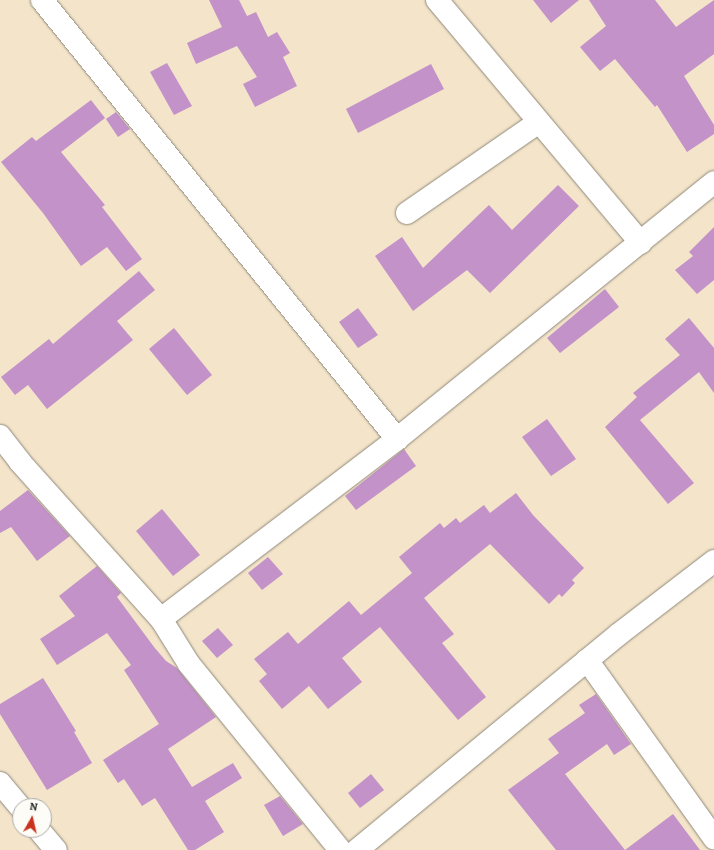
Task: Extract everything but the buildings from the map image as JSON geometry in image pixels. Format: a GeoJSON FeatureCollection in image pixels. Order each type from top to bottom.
{"type":"FeatureCollection","features":[{"type":"Feature","properties":{"kind":"street"},"geometry":{"type":"LineString","coordinates":[[42,0],[397,439]]}},
{"type":"Feature","properties":{"kind":"street"},"geometry":{"type":"LineString","coordinates":[[437,0],[641,243]]}},
{"type":"Feature","properties":{"kind":"street"},"geometry":{"type":"LineString","coordinates":[[407,213],[539,122]]}},
{"type":"Feature","properties":{"kind":"street"},"geometry":{"type":"LineString","coordinates":[[161,619],[397,439],[641,243],[714,182]]}},
{"type":"Feature","properties":{"kind":"street"},"geometry":{"type":"LineString","coordinates":[[0,436],[20,462],[161,619],[189,664],[340,850]]}},
{"type":"Feature","properties":{"kind":"street"},"geometry":{"type":"LineString","coordinates":[[357,850],[587,660],[714,562]]}},
{"type":"Feature","properties":{"kind":"street"},"geometry":{"type":"LineString","coordinates":[[587,660],[714,838]]}},
{"type":"Feature","properties":{"kind":"street"},"geometry":{"type":"LineString","coordinates":[[0,783],[12,798]]}},
{"type":"Feature","properties":{"kind":"street"},"geometry":{"type":"LineString","coordinates":[[46,838],[56,850]]}}]}
